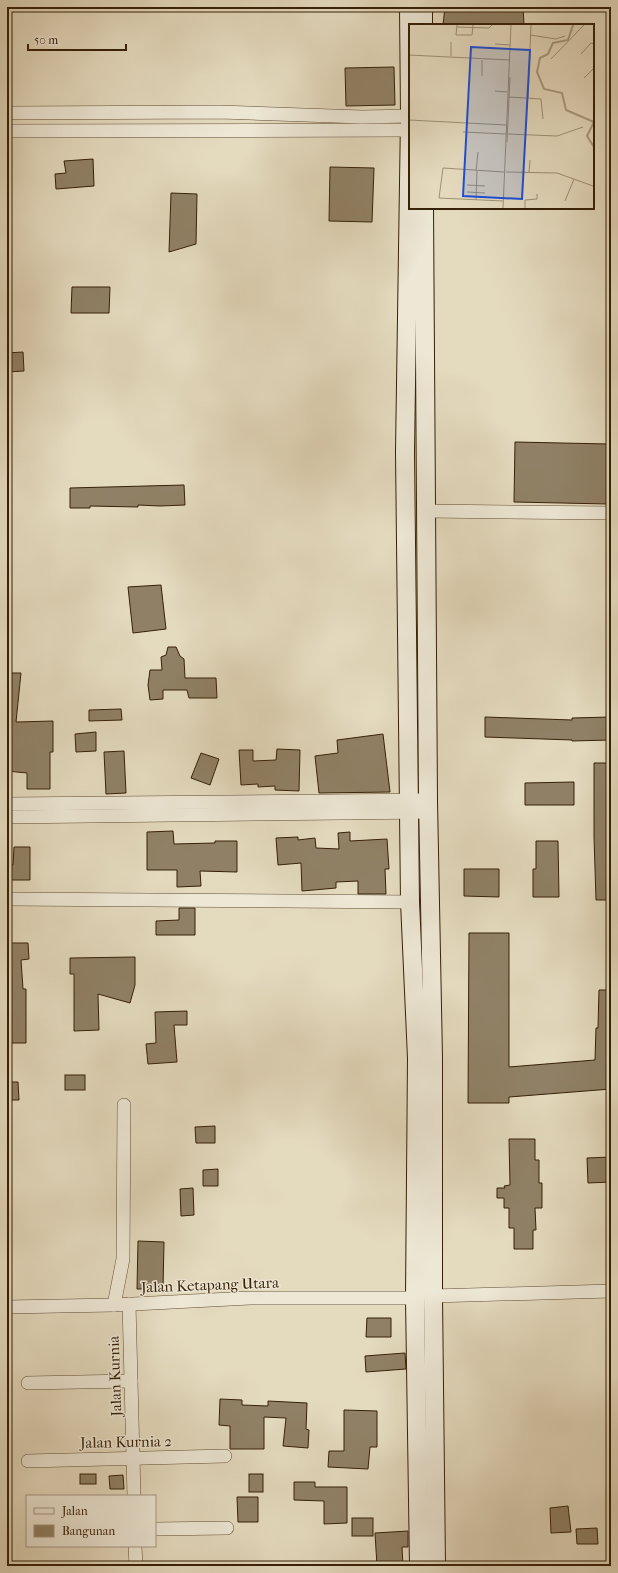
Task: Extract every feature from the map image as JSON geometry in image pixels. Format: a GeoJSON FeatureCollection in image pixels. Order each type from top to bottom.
{"type":"FeatureCollection","features":[{"type":"Feature","properties":{"kind":"street"},"geometry":{"type":"LineString","coordinates":[[409,7],[409,24]]}},
{"type":"Feature","properties":{"kind":"street"},"geometry":{"type":"LineString","coordinates":[[423,7],[424,24]]}},
{"type":"Feature","properties":{"kind":"street"},"geometry":{"type":"LineString","coordinates":[[7,113],[220,112],[362,117],[409,123]]}},
{"type":"Feature","properties":{"kind":"street"},"geometry":{"type":"LineString","coordinates":[[7,130],[409,123]]}},
{"type":"Feature","properties":{"kind":"street"},"geometry":{"type":"LineString","coordinates":[[409,189],[405,452],[408,807],[410,902],[425,1058],[433,1296],[436,1566]]}},
{"type":"Feature","properties":{"kind":"street"},"geometry":{"type":"LineString","coordinates":[[419,1566],[415,1298],[425,1058],[428,806],[424,209]]}},
{"type":"Feature","properties":{"kind":"street"},"geometry":{"type":"LineString","coordinates":[[426,511],[611,513]]}},
{"type":"Feature","properties":{"kind":"street"},"geometry":{"type":"LineString","coordinates":[[7,804],[408,807]]}},
{"type":"Feature","properties":{"kind":"street"},"geometry":{"type":"LineString","coordinates":[[7,817],[428,806]]}},
{"type":"Feature","properties":{"kind":"street"},"geometry":{"type":"LineString","coordinates":[[7,899],[410,902]]}},
{"type":"Feature","properties":{"kind":"street"},"geometry":{"type":"LineString","coordinates":[[114,1304],[122,1259],[124,1105]]}},
{"type":"Feature","properties":{"kind":"street"},"geometry":{"type":"LineString","coordinates":[[433,1296],[611,1291]]}},
{"type":"Feature","properties":{"kind":"street","name":"Jalan Ketapang Utara"},"geometry":{"type":"LineString","coordinates":[[7,1307],[129,1304],[250,1298],[415,1298]]}},
{"type":"Feature","properties":{"kind":"street","name":"Jalan Kurnia"},"geometry":{"type":"LineString","coordinates":[[129,1304],[134,1495]]}},
{"type":"Feature","properties":{"kind":"street"},"geometry":{"type":"LineString","coordinates":[[28,1383],[131,1381]]}},
{"type":"Feature","properties":{"kind":"street","name":"Jalan Kurnia 2"},"geometry":{"type":"LineString","coordinates":[[28,1461],[225,1456]]}},
{"type":"Feature","properties":{"kind":"street"},"geometry":{"type":"LineString","coordinates":[[156,1529],[227,1528]]}},
{"type":"Feature","properties":{"kind":"street"},"geometry":{"type":"LineString","coordinates":[[135,1547],[136,1566]]}},
{"type":"Feature","properties":{"kind":"building"},"geometry":{"type":"Polygon","coordinates":[[[445,7],[523,7],[524,24],[443,24],[445,7]]]}},
{"type":"Feature","properties":{"kind":"building"},"geometry":{"type":"Polygon","coordinates":[[[394,67],[395,105],[346,106],[345,68],[394,67]]]}},
{"type":"Feature","properties":{"kind":"building"},"geometry":{"type":"Polygon","coordinates":[[[93,159],[94,186],[56,189],[55,174],[66,173],[64,161],[93,159]]]}},
{"type":"Feature","properties":{"kind":"building"},"geometry":{"type":"Polygon","coordinates":[[[330,167],[374,168],[372,222],[329,221],[330,167]]]}},
{"type":"Feature","properties":{"kind":"building"},"geometry":{"type":"Polygon","coordinates":[[[171,193],[197,194],[196,244],[169,252],[171,193]]]}},
{"type":"Feature","properties":{"kind":"building"},"geometry":{"type":"Polygon","coordinates":[[[72,287],[110,287],[109,313],[71,313],[72,287]]]}},
{"type":"Feature","properties":{"kind":"building"},"geometry":{"type":"Polygon","coordinates":[[[23,352],[24,371],[7,372],[7,353],[23,352]]]}},
{"type":"Feature","properties":{"kind":"building"},"geometry":{"type":"Polygon","coordinates":[[[515,442],[609,444],[608,504],[514,502],[515,442]]]}},
{"type":"Feature","properties":{"kind":"building"},"geometry":{"type":"Polygon","coordinates":[[[184,485],[185,505],[138,505],[138,507],[90,506],[90,508],[70,508],[70,488],[184,485]]]}},
{"type":"Feature","properties":{"kind":"building"},"geometry":{"type":"Polygon","coordinates":[[[161,585],[166,629],[133,633],[128,587],[161,585]]]}},
{"type":"Feature","properties":{"kind":"building"},"geometry":{"type":"Polygon","coordinates":[[[168,647],[176,647],[180,656],[184,659],[185,678],[216,678],[217,698],[189,698],[187,690],[163,690],[163,699],[150,700],[148,685],[150,670],[162,670],[161,657],[166,655],[168,647]]]}},
{"type":"Feature","properties":{"kind":"building"},"geometry":{"type":"Polygon","coordinates":[[[7,673],[21,673],[16,722],[53,721],[53,752],[50,752],[50,789],[27,789],[27,773],[7,771],[7,673]]]}},
{"type":"Feature","properties":{"kind":"building"},"geometry":{"type":"Polygon","coordinates":[[[121,709],[122,720],[89,721],[89,710],[121,709]]]}},
{"type":"Feature","properties":{"kind":"building"},"geometry":{"type":"Polygon","coordinates":[[[485,717],[572,720],[572,718],[611,717],[611,740],[572,741],[485,737],[485,717]]]}},
{"type":"Feature","properties":{"kind":"building"},"geometry":{"type":"Polygon","coordinates":[[[96,732],[96,751],[76,752],[75,734],[96,732]]]}},
{"type":"Feature","properties":{"kind":"building"},"geometry":{"type":"Polygon","coordinates":[[[383,734],[390,792],[319,793],[315,756],[338,753],[337,740],[383,734]]]}},
{"type":"Feature","properties":{"kind":"building"},"geometry":{"type":"Polygon","coordinates":[[[277,749],[300,750],[299,791],[275,790],[275,786],[258,787],[258,784],[241,785],[239,750],[253,750],[253,761],[276,760],[277,749]]]}},
{"type":"Feature","properties":{"kind":"building"},"geometry":{"type":"Polygon","coordinates":[[[124,751],[126,793],[106,794],[104,752],[124,751]]]}},
{"type":"Feature","properties":{"kind":"building"},"geometry":{"type":"Polygon","coordinates":[[[201,753],[219,759],[210,785],[191,778],[201,753]]]}},
{"type":"Feature","properties":{"kind":"building"},"geometry":{"type":"Polygon","coordinates":[[[594,763],[611,763],[611,900],[596,900],[594,763]]]}},
{"type":"Feature","properties":{"kind":"building"},"geometry":{"type":"Polygon","coordinates":[[[574,782],[574,805],[525,805],[525,783],[574,782]]]}},
{"type":"Feature","properties":{"kind":"building"},"geometry":{"type":"Polygon","coordinates":[[[173,831],[174,844],[237,841],[237,872],[200,871],[201,886],[177,887],[177,870],[147,870],[147,832],[173,831]]]}},
{"type":"Feature","properties":{"kind":"building"},"geometry":{"type":"Polygon","coordinates":[[[350,832],[350,841],[387,839],[389,869],[385,869],[386,894],[358,894],[358,881],[336,882],[336,888],[302,891],[301,863],[278,865],[276,838],[298,837],[298,840],[315,838],[316,848],[339,849],[338,833],[350,832]]]}},
{"type":"Feature","properties":{"kind":"building"},"geometry":{"type":"Polygon","coordinates":[[[536,841],[558,841],[559,897],[533,897],[533,869],[536,869],[536,841]]]}},
{"type":"Feature","properties":{"kind":"building"},"geometry":{"type":"Polygon","coordinates":[[[14,847],[30,847],[30,880],[7,880],[7,865],[13,865],[14,847]]]}},
{"type":"Feature","properties":{"kind":"building"},"geometry":{"type":"Polygon","coordinates":[[[464,869],[499,869],[499,897],[464,896],[464,869]]]}},
{"type":"Feature","properties":{"kind":"building"},"geometry":{"type":"Polygon","coordinates":[[[179,908],[195,908],[195,935],[156,935],[156,921],[179,920],[179,908]]]}},
{"type":"Feature","properties":{"kind":"building"},"geometry":{"type":"Polygon","coordinates":[[[469,933],[509,933],[509,1067],[595,1060],[599,990],[611,990],[611,1089],[509,1097],[509,1103],[468,1103],[469,933]]]}},
{"type":"Feature","properties":{"kind":"building"},"geometry":{"type":"Polygon","coordinates":[[[8,943],[28,943],[29,959],[21,960],[23,989],[26,989],[26,1043],[7,1043],[8,943]]]}},
{"type":"Feature","properties":{"kind":"building"},"geometry":{"type":"Polygon","coordinates":[[[135,957],[135,985],[130,1003],[98,994],[99,1030],[74,1031],[74,974],[70,974],[70,958],[135,957]]]}},
{"type":"Feature","properties":{"kind":"building"},"geometry":{"type":"Polygon","coordinates":[[[187,1011],[187,1025],[174,1025],[177,1062],[148,1064],[146,1044],[156,1043],[155,1012],[187,1011]]]}},
{"type":"Feature","properties":{"kind":"building"},"geometry":{"type":"Polygon","coordinates":[[[65,1075],[85,1075],[85,1090],[65,1090],[65,1075]]]}},
{"type":"Feature","properties":{"kind":"building"},"geometry":{"type":"Polygon","coordinates":[[[7,1082],[18,1082],[19,1100],[7,1100],[7,1082]]]}},
{"type":"Feature","properties":{"kind":"building"},"geometry":{"type":"Polygon","coordinates":[[[215,1126],[215,1143],[196,1143],[195,1127],[215,1126]]]}},
{"type":"Feature","properties":{"kind":"building"},"geometry":{"type":"Polygon","coordinates":[[[509,1139],[535,1139],[535,1160],[539,1160],[539,1183],[542,1183],[542,1208],[535,1208],[536,1230],[533,1230],[533,1249],[514,1249],[514,1228],[509,1228],[509,1208],[504,1208],[504,1198],[497,1198],[497,1188],[505,1188],[504,1186],[510,1185],[509,1139]]]}},
{"type":"Feature","properties":{"kind":"building"},"geometry":{"type":"Polygon","coordinates":[[[611,1157],[611,1182],[588,1183],[587,1158],[611,1157]]]}},
{"type":"Feature","properties":{"kind":"building"},"geometry":{"type":"Polygon","coordinates":[[[218,1169],[218,1186],[203,1186],[203,1170],[218,1169]]]}},
{"type":"Feature","properties":{"kind":"building"},"geometry":{"type":"Polygon","coordinates":[[[193,1188],[194,1215],[181,1216],[180,1189],[193,1188]]]}},
{"type":"Feature","properties":{"kind":"building"},"geometry":{"type":"Polygon","coordinates":[[[138,1241],[164,1242],[163,1289],[137,1289],[138,1241]]]}},
{"type":"Feature","properties":{"kind":"building"},"geometry":{"type":"Polygon","coordinates":[[[367,1318],[391,1318],[391,1337],[366,1337],[367,1318]]]}},
{"type":"Feature","properties":{"kind":"building"},"geometry":{"type":"Polygon","coordinates":[[[405,1353],[406,1369],[366,1372],[365,1356],[405,1353]]]}},
{"type":"Feature","properties":{"kind":"building"},"geometry":{"type":"Polygon","coordinates":[[[220,1399],[242,1400],[242,1405],[268,1406],[268,1401],[307,1403],[306,1429],[309,1430],[308,1448],[283,1446],[286,1418],[264,1417],[264,1449],[230,1449],[230,1426],[219,1425],[220,1399]]]}},
{"type":"Feature","properties":{"kind":"building"},"geometry":{"type":"Polygon","coordinates":[[[344,1410],[377,1411],[377,1447],[370,1447],[368,1469],[328,1467],[329,1451],[344,1451],[344,1410]]]}},
{"type":"Feature","properties":{"kind":"building"},"geometry":{"type":"Polygon","coordinates":[[[80,1474],[96,1474],[96,1484],[80,1484],[80,1474]]]}},
{"type":"Feature","properties":{"kind":"building"},"geometry":{"type":"Polygon","coordinates":[[[249,1474],[263,1474],[263,1492],[249,1492],[249,1474]]]}},
{"type":"Feature","properties":{"kind":"building"},"geometry":{"type":"Polygon","coordinates":[[[123,1475],[124,1489],[110,1489],[109,1476],[123,1475]]]}},
{"type":"Feature","properties":{"kind":"building"},"geometry":{"type":"Polygon","coordinates":[[[294,1482],[315,1482],[315,1487],[347,1487],[347,1523],[324,1524],[324,1501],[294,1500],[294,1482]]]}},
{"type":"Feature","properties":{"kind":"building"},"geometry":{"type":"Polygon","coordinates":[[[237,1497],[258,1497],[258,1522],[238,1522],[237,1497]]]}},
{"type":"Feature","properties":{"kind":"building"},"geometry":{"type":"Polygon","coordinates":[[[568,1506],[571,1532],[551,1533],[550,1508],[568,1506]]]}},
{"type":"Feature","properties":{"kind":"building"},"geometry":{"type":"Polygon","coordinates":[[[352,1518],[373,1518],[373,1536],[352,1536],[352,1518]]]}},
{"type":"Feature","properties":{"kind":"building"},"geometry":{"type":"Polygon","coordinates":[[[597,1528],[598,1544],[577,1544],[576,1529],[597,1528]]]}},
{"type":"Feature","properties":{"kind":"building"},"geometry":{"type":"Polygon","coordinates":[[[408,1531],[408,1547],[402,1547],[403,1566],[377,1566],[375,1533],[408,1531]]]}}]}
